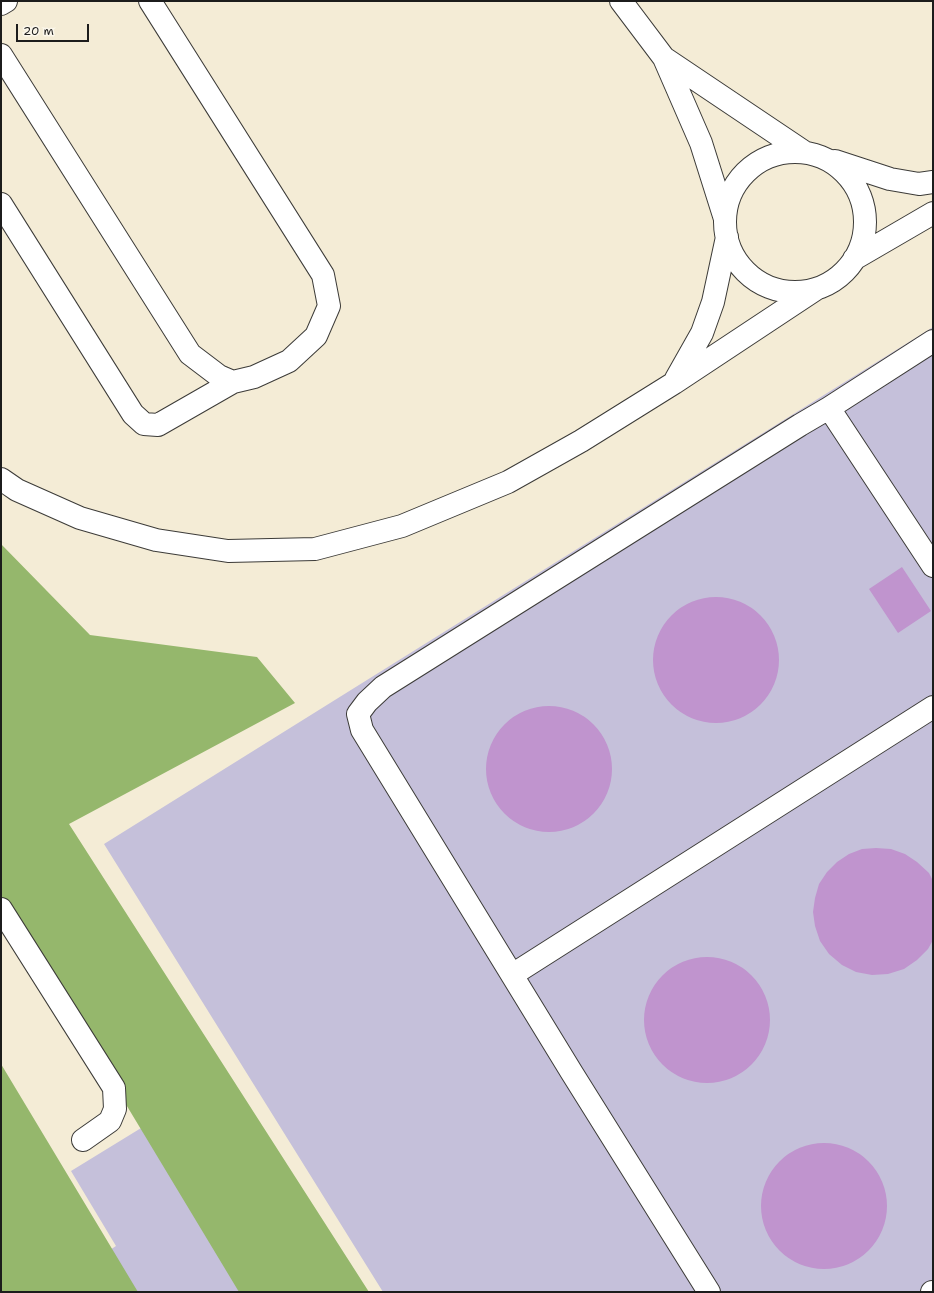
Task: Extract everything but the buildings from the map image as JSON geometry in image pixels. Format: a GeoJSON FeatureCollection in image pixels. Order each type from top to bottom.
{"type":"FeatureCollection","features":[{"type":"Feature","properties":{"kind":"lane"},"geometry":{"type":"LineString","coordinates":[[1,4],[6,1]]}},
{"type":"Feature","properties":{"kind":"lane"},"geometry":{"type":"LineString","coordinates":[[1,204],[133,414],[144,424],[158,425],[233,382],[254,378],[289,361],[316,336],[329,306],[323,275],[150,1]]}},
{"type":"Feature","properties":{"kind":"lane"},"geometry":{"type":"LineString","coordinates":[[621,1],[664,58],[701,143],[735,258],[750,276],[770,287],[793,292],[816,288],[831,282],[844,272],[854,259],[863,240],[865,219],[862,199],[852,180],[837,166],[811,154],[664,58]]}},
{"type":"Feature","properties":{"kind":"lane"},"geometry":{"type":"LineString","coordinates":[[1,55],[190,354],[219,376],[233,382]]}},
{"type":"Feature","properties":{"kind":"lane"},"geometry":{"type":"LineString","coordinates":[[674,383],[702,334],[713,302],[730,196],[742,177],[759,162],[781,153],[811,154],[890,179],[919,184],[933,182]]}},
{"type":"Feature","properties":{"kind":"lane"},"geometry":{"type":"LineString","coordinates":[[854,259],[933,213]]}},
{"type":"Feature","properties":{"kind":"lane"},"geometry":{"type":"LineString","coordinates":[[1,480],[17,490],[80,518],[156,540],[228,552],[315,549],[402,526],[508,482],[581,441],[674,383],[816,288]]}},
{"type":"Feature","properties":{"kind":"lane"},"geometry":{"type":"LineString","coordinates":[[709,1292],[362,730],[358,714],[367,702],[383,687],[829,408],[933,341]]}},
{"type":"Feature","properties":{"kind":"lane"},"geometry":{"type":"LineString","coordinates":[[829,408],[933,566]]}},
{"type":"Feature","properties":{"kind":"lane"},"geometry":{"type":"LineString","coordinates":[[512,975],[933,707]]}},
{"type":"Feature","properties":{"kind":"lane"},"geometry":{"type":"LineString","coordinates":[[1,909],[114,1088],[116,1109],[110,1121],[83,1140]]}},
{"type":"Feature","properties":{"kind":"shaded area"},"geometry":{"type":"Polygon","coordinates":[[[933,327],[933,1292],[383,1292],[104,844],[933,327]]]}},
{"type":"Feature","properties":{"kind":"shaded area"},"geometry":{"type":"Polygon","coordinates":[[[146,1125],[248,1292],[112,1292],[93,1261],[116,1246],[71,1171],[146,1125]]]}},
{"type":"Feature","properties":{"kind":"green space"},"geometry":{"type":"Polygon","coordinates":[[[1,544],[90,635],[257,657],[295,703],[69,824],[369,1292],[239,1292],[1,897],[1,544]]]}},
{"type":"Feature","properties":{"kind":"green space"},"geometry":{"type":"Polygon","coordinates":[[[1,1064],[138,1292],[1,1292],[1,1064]]]}}]}
